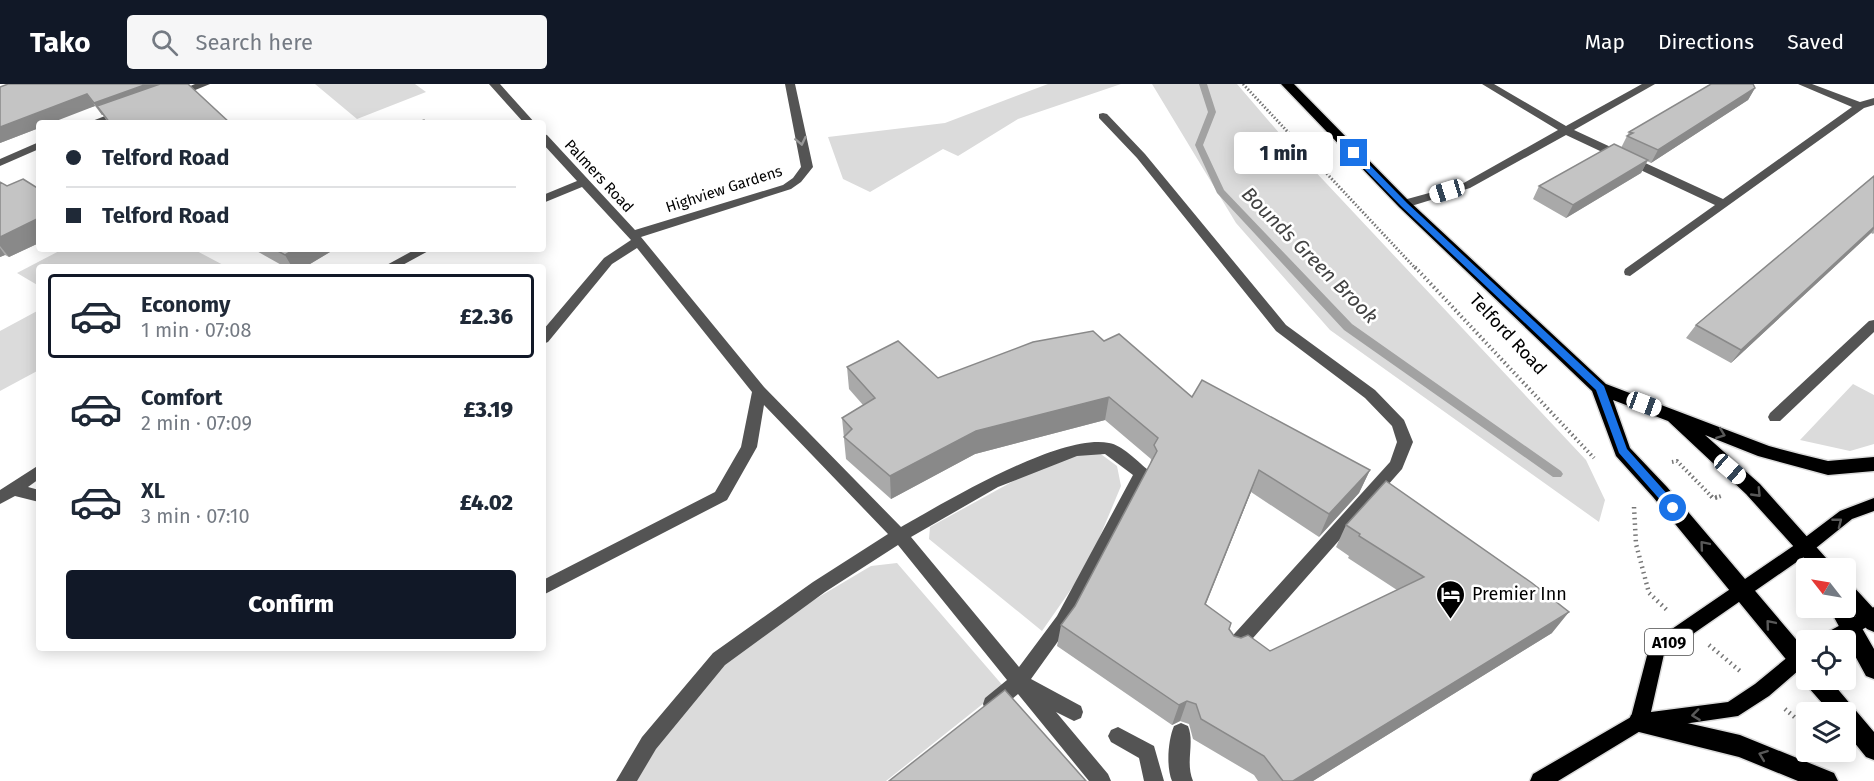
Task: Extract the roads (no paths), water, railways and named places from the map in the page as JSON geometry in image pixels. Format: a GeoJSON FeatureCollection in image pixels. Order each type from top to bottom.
{"type":"FeatureCollection","features":[{"type":"Feature","properties":{"kind":"highway","name":"Telford Road"},"geometry":{"type":"LineString","coordinates":[[1287,84],[1404,204],[1600,388],[1666,412],[1753,489],[1805,547]]}},
{"type":"Feature","properties":{"kind":"highway","name":"Telford Road"},"geometry":{"type":"LineString","coordinates":[[1600,388],[1622,451],[1796,651]]}},
{"type":"Feature","properties":{"kind":"highway"},"geometry":{"type":"LineString","coordinates":[[1666,412],[1764,451],[1809,464],[1828,468],[1874,464]]}},
{"type":"Feature","properties":{"kind":"highway"},"geometry":{"type":"LineString","coordinates":[[1805,547],[1811,558]]}},
{"type":"Feature","properties":{"kind":"highway"},"geometry":{"type":"LineString","coordinates":[[1805,547],[1815,558]]}},
{"type":"Feature","properties":{"kind":"highway"},"geometry":{"type":"LineString","coordinates":[[1856,606],[1867,621],[1874,669]]}},
{"type":"Feature","properties":{"kind":"highway"},"geometry":{"type":"LineString","coordinates":[[1824,690],[1835,702]]}},
{"type":"Feature","properties":{"kind":"highway"},"geometry":{"type":"LineString","coordinates":[[1639,722],[1740,746],[1826,781]]}},
{"type":"Feature","properties":{"kind":"highway"},"geometry":{"type":"LineString","coordinates":[[1856,728],[1874,750]]}},
{"type":"Feature","properties":{"kind":"main road","name":"A109"},"geometry":{"type":"LineString","coordinates":[[1639,722],[1656,650],[1805,547],[1846,515],[1874,504]]}},
{"type":"Feature","properties":{"kind":"main road"},"geometry":{"type":"LineString","coordinates":[[1849,630],[1867,621]]}},
{"type":"Feature","properties":{"kind":"main road"},"geometry":{"type":"LineString","coordinates":[[1540,781],[1639,722],[1731,711],[1796,664]]}},
{"type":"Feature","properties":{"kind":"street"},"geometry":{"type":"LineString","coordinates":[[160,100],[205,84]]}},
{"type":"Feature","properties":{"kind":"street"},"geometry":{"type":"LineString","coordinates":[[494,84],[527,120]]}},
{"type":"Feature","properties":{"kind":"street","name":"Highview Gardens"},"geometry":{"type":"LineString","coordinates":[[546,335],[608,261],[636,238],[787,187],[797,180],[807,167],[789,84]]}},
{"type":"Feature","properties":{"kind":"street"},"geometry":{"type":"LineString","coordinates":[[1487,84],[1567,131],[1723,204]]}},
{"type":"Feature","properties":{"kind":"street"},"geometry":{"type":"LineString","coordinates":[[1404,204],[1466,186],[1650,84]]}},
{"type":"Feature","properties":{"kind":"street"},"geometry":{"type":"LineString","coordinates":[[1803,84],[1860,106]]}},
{"type":"Feature","properties":{"kind":"street"},"geometry":{"type":"LineString","coordinates":[[1630,272],[1860,106],[1874,101]]}},
{"type":"Feature","properties":{"kind":"street"},"geometry":{"type":"LineString","coordinates":[[100,120],[137,107]]}},
{"type":"Feature","properties":{"kind":"street"},"geometry":{"type":"LineString","coordinates":[[1103,116],[1142,156],[1281,328],[1370,394],[1399,424],[1405,442],[1397,465],[1232,649]]}},
{"type":"Feature","properties":{"kind":"street","name":"Palmers Road"},"geometry":{"type":"LineString","coordinates":[[546,140],[636,238],[759,391],[900,535],[1101,781]]}},
{"type":"Feature","properties":{"kind":"street"},"geometry":{"type":"LineString","coordinates":[[0,163],[36,147]]}},
{"type":"Feature","properties":{"kind":"street"},"geometry":{"type":"LineString","coordinates":[[546,198],[584,182]]}},
{"type":"Feature","properties":{"kind":"street"},"geometry":{"type":"LineString","coordinates":[[394,264],[420,252]]}},
{"type":"Feature","properties":{"kind":"street"},"geometry":{"type":"LineString","coordinates":[[1775,417],[1874,324]]}},
{"type":"Feature","properties":{"kind":"street"},"geometry":{"type":"LineString","coordinates":[[546,586],[721,496],[749,447],[759,391]]}},
{"type":"Feature","properties":{"kind":"street"},"geometry":{"type":"LineString","coordinates":[[626,781],[649,743],[719,659],[819,587],[900,535],[992,483],[1076,450],[1108,448],[1142,473],[1063,621],[1019,682],[975,717]]}},
{"type":"Feature","properties":{"kind":"street"},"geometry":{"type":"LineString","coordinates":[[6,494],[36,473]]}},
{"type":"Feature","properties":{"kind":"street"},"geometry":{"type":"LineString","coordinates":[[6,494],[36,496]]}},
{"type":"Feature","properties":{"kind":"street"},"geometry":{"type":"LineString","coordinates":[[1019,682],[1074,712]]}},
{"type":"Feature","properties":{"kind":"street"},"geometry":{"type":"LineString","coordinates":[[1181,732],[1178,772],[1183,781]]}},
{"type":"Feature","properties":{"kind":"street"},"geometry":{"type":"LineString","coordinates":[[1118,736],[1147,752],[1154,781]]}},
{"type":"Feature","properties":{"kind":"waterway","name":"Bounds Green Brook"},"geometry":{"type":"LineString","coordinates":[[1203,84],[1212,112],[1199,145],[1220,191],[1348,327],[1557,474]]}},
{"type":"Feature","properties":{"kind":"place","name":"Premier Inn"},"geometry":{"type":"Point","coordinates":[1451,620]}}]}
